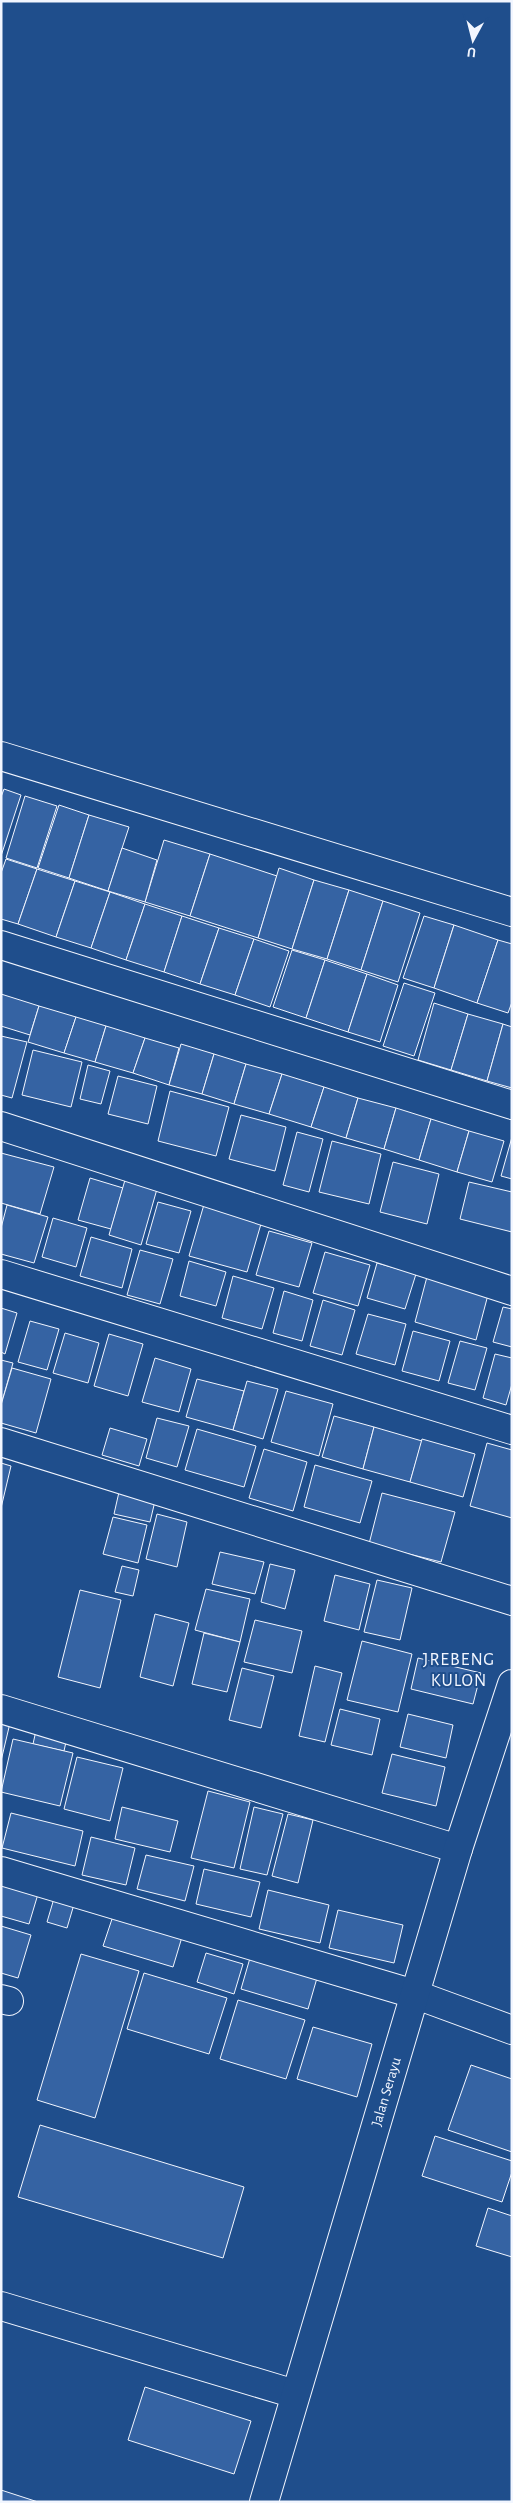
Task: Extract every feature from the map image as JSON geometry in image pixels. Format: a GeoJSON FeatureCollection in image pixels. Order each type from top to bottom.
{"type":"FeatureCollection","features":[{"type":"Feature","properties":{"kind":"street"},"geometry":{"type":"LineString","coordinates":[[1,756],[512,912]]}},
{"type":"Feature","properties":{"kind":"street"},"geometry":{"type":"LineString","coordinates":[[1,945],[512,1105]]}},
{"type":"Feature","properties":{"kind":"street"},"geometry":{"type":"LineString","coordinates":[[1,1126],[512,1291]]}},
{"type":"Feature","properties":{"kind":"street"},"geometry":{"type":"LineString","coordinates":[[1,1274],[512,1430]]}},
{"type":"Feature","properties":{"kind":"street"},"geometry":{"type":"LineString","coordinates":[[1,1442],[512,1601]]}},
{"type":"Feature","properties":{"kind":"street","name":"Jalan Serayu"},"geometry":{"type":"LineString","coordinates":[[264,2502],[414,1994],[458,1849],[512,1684]]}},
{"type":"Feature","properties":{"kind":"street"},"geometry":{"type":"LineString","coordinates":[[1,1709],[458,1849]]}},
{"type":"Feature","properties":{"kind":"street"},"geometry":{"type":"LineString","coordinates":[[1,1871],[414,1994],[512,2030]]}},
{"type":"Feature","properties":{"kind":"street"},"geometry":{"type":"LineString","coordinates":[[1,2306],[295,2394]]}},
{"type":"Feature","properties":{"kind":"building"},"geometry":{"type":"Polygon","coordinates":[[[4,789],[21,795],[1,856],[1,797],[4,789]]]}},
{"type":"Feature","properties":{"kind":"building"},"geometry":{"type":"Polygon","coordinates":[[[25,796],[57,806],[37,868],[6,858],[25,796]]]}},
{"type":"Feature","properties":{"kind":"building"},"geometry":{"type":"Polygon","coordinates":[[[59,805],[89,815],[69,878],[38,868],[59,805]]]}},
{"type":"Feature","properties":{"kind":"building"},"geometry":{"type":"Polygon","coordinates":[[[89,815],[129,827],[108,891],[69,878],[89,815]]]}},
{"type":"Feature","properties":{"kind":"building"},"geometry":{"type":"Polygon","coordinates":[[[164,840],[210,854],[190,916],[145,902],[164,840]]]}},
{"type":"Feature","properties":{"kind":"building"},"geometry":{"type":"Polygon","coordinates":[[[122,848],[157,860],[145,902],[108,891],[122,848]]]}},
{"type":"Feature","properties":{"kind":"building"},"geometry":{"type":"Polygon","coordinates":[[[210,854],[277,876],[258,938],[190,916],[210,854]]]}},
{"type":"Feature","properties":{"kind":"building"},"geometry":{"type":"Polygon","coordinates":[[[6,859],[37,869],[18,924],[1,919],[1,873],[6,859]]]}},
{"type":"Feature","properties":{"kind":"building"},"geometry":{"type":"Polygon","coordinates":[[[279,868],[314,880],[292,949],[258,938],[279,868]]]}},
{"type":"Feature","properties":{"kind":"building"},"geometry":{"type":"Polygon","coordinates":[[[37,869],[75,881],[56,937],[18,924],[37,869]]]}},
{"type":"Feature","properties":{"kind":"building"},"geometry":{"type":"Polygon","coordinates":[[[314,880],[349,890],[327,959],[292,949],[314,880]]]}},
{"type":"Feature","properties":{"kind":"building"},"geometry":{"type":"Polygon","coordinates":[[[75,881],[110,892],[91,948],[56,937],[75,881]]]}},
{"type":"Feature","properties":{"kind":"building"},"geometry":{"type":"Polygon","coordinates":[[[349,890],[383,901],[361,970],[327,959],[349,890]]]}},
{"type":"Feature","properties":{"kind":"building"},"geometry":{"type":"Polygon","coordinates":[[[110,892],[145,904],[126,960],[91,948],[110,892]]]}},
{"type":"Feature","properties":{"kind":"building"},"geometry":{"type":"Polygon","coordinates":[[[383,901],[420,913],[398,982],[361,970],[383,901]]]}},
{"type":"Feature","properties":{"kind":"building"},"geometry":{"type":"Polygon","coordinates":[[[145,904],[182,916],[164,972],[126,960],[145,904]]]}},
{"type":"Feature","properties":{"kind":"building"},"geometry":{"type":"Polygon","coordinates":[[[182,916],[219,928],[200,984],[164,972],[182,916]]]}},
{"type":"Feature","properties":{"kind":"building"},"geometry":{"type":"Polygon","coordinates":[[[424,916],[454,925],[434,988],[403,978],[424,916]]]}},
{"type":"Feature","properties":{"kind":"building"},"geometry":{"type":"Polygon","coordinates":[[[454,925],[498,940],[477,1003],[434,988],[454,925]]]}},
{"type":"Feature","properties":{"kind":"building"},"geometry":{"type":"Polygon","coordinates":[[[219,928],[254,939],[235,995],[200,984],[219,928]]]}},
{"type":"Feature","properties":{"kind":"building"},"geometry":{"type":"Polygon","coordinates":[[[254,939],[289,951],[270,1007],[235,995],[254,939]]]}},
{"type":"Feature","properties":{"kind":"building"},"geometry":{"type":"Polygon","coordinates":[[[498,940],[512,944],[512,1002],[508,1013],[477,1003],[498,940]]]}},
{"type":"Feature","properties":{"kind":"building"},"geometry":{"type":"Polygon","coordinates":[[[292,950],[325,960],[306,1018],[273,1007],[292,950]]]}},
{"type":"Feature","properties":{"kind":"building"},"geometry":{"type":"Polygon","coordinates":[[[325,960],[367,974],[348,1032],[306,1018],[325,960]]]}},
{"type":"Feature","properties":{"kind":"building"},"geometry":{"type":"Polygon","coordinates":[[[367,974],[398,985],[380,1042],[348,1032],[367,974]]]}},
{"type":"Feature","properties":{"kind":"building"},"geometry":{"type":"Polygon","coordinates":[[[404,983],[435,993],[414,1056],[383,1046],[404,983]]]}},
{"type":"Feature","properties":{"kind":"building"},"geometry":{"type":"Polygon","coordinates":[[[1,994],[39,1006],[30,1035],[1,1026],[1,994]]]}},
{"type":"Feature","properties":{"kind":"building"},"geometry":{"type":"Polygon","coordinates":[[[434,1003],[468,1014],[451,1070],[418,1060],[434,1003]]]}},
{"type":"Feature","properties":{"kind":"building"},"geometry":{"type":"Polygon","coordinates":[[[39,1006],[76,1017],[64,1053],[28,1042],[39,1006]]]}},
{"type":"Feature","properties":{"kind":"building"},"geometry":{"type":"Polygon","coordinates":[[[468,1014],[503,1024],[487,1081],[451,1070],[468,1014]]]}},
{"type":"Feature","properties":{"kind":"building"},"geometry":{"type":"Polygon","coordinates":[[[76,1017],[106,1026],[95,1062],[64,1053],[76,1017]]]}},
{"type":"Feature","properties":{"kind":"building"},"geometry":{"type":"Polygon","coordinates":[[[503,1024],[512,1027],[512,1088],[487,1081],[503,1024]]]}},
{"type":"Feature","properties":{"kind":"building"},"geometry":{"type":"Polygon","coordinates":[[[106,1026],[145,1038],[133,1073],[95,1062],[106,1026]]]}},
{"type":"Feature","properties":{"kind":"building"},"geometry":{"type":"Polygon","coordinates":[[[1,1036],[27,1042],[12,1098],[1,1095],[1,1036]]]}},
{"type":"Feature","properties":{"kind":"building"},"geometry":{"type":"Polygon","coordinates":[[[145,1038],[179,1048],[169,1085],[133,1073],[145,1038]]]}},
{"type":"Feature","properties":{"kind":"building"},"geometry":{"type":"Polygon","coordinates":[[[181,1044],[214,1054],[202,1094],[169,1085],[181,1044]]]}},
{"type":"Feature","properties":{"kind":"building"},"geometry":{"type":"Polygon","coordinates":[[[33,1050],[82,1062],[71,1107],[22,1095],[33,1050]]]}},
{"type":"Feature","properties":{"kind":"building"},"geometry":{"type":"Polygon","coordinates":[[[214,1054],[246,1064],[234,1104],[202,1094],[214,1054]]]}},
{"type":"Feature","properties":{"kind":"building"},"geometry":{"type":"Polygon","coordinates":[[[246,1064],[282,1074],[269,1114],[234,1104],[246,1064]]]}},
{"type":"Feature","properties":{"kind":"building"},"geometry":{"type":"Polygon","coordinates":[[[88,1065],[110,1071],[101,1104],[80,1099],[88,1065]]]}},
{"type":"Feature","properties":{"kind":"building"},"geometry":{"type":"Polygon","coordinates":[[[282,1074],[324,1087],[311,1127],[269,1114],[282,1074]]]}},
{"type":"Feature","properties":{"kind":"building"},"geometry":{"type":"Polygon","coordinates":[[[118,1076],[157,1086],[148,1124],[108,1114],[118,1076]]]}},
{"type":"Feature","properties":{"kind":"building"},"geometry":{"type":"Polygon","coordinates":[[[324,1087],[358,1098],[346,1138],[311,1127],[324,1087]]]}},
{"type":"Feature","properties":{"kind":"building"},"geometry":{"type":"Polygon","coordinates":[[[170,1091],[229,1107],[216,1156],[158,1141],[170,1091]]]}},
{"type":"Feature","properties":{"kind":"building"},"geometry":{"type":"Polygon","coordinates":[[[358,1098],[396,1108],[384,1149],[346,1138],[358,1098]]]}},
{"type":"Feature","properties":{"kind":"building"},"geometry":{"type":"Polygon","coordinates":[[[396,1108],[431,1119],[419,1160],[384,1149],[396,1108]]]}},
{"type":"Feature","properties":{"kind":"building"},"geometry":{"type":"Polygon","coordinates":[[[241,1115],[286,1127],[275,1171],[229,1159],[241,1115]]]}},
{"type":"Feature","properties":{"kind":"building"},"geometry":{"type":"Polygon","coordinates":[[[431,1119],[469,1131],[457,1172],[419,1160],[431,1119]]]}},
{"type":"Feature","properties":{"kind":"building"},"geometry":{"type":"Polygon","coordinates":[[[469,1131],[504,1141],[492,1182],[457,1172],[469,1131]]]}},
{"type":"Feature","properties":{"kind":"building"},"geometry":{"type":"Polygon","coordinates":[[[297,1132],[323,1139],[309,1192],[283,1185],[297,1132]]]}},
{"type":"Feature","properties":{"kind":"building"},"geometry":{"type":"Polygon","coordinates":[[[512,1137],[512,1179],[501,1176],[512,1137]]]}},
{"type":"Feature","properties":{"kind":"building"},"geometry":{"type":"Polygon","coordinates":[[[332,1141],[381,1154],[369,1204],[319,1192],[332,1141]]]}},
{"type":"Feature","properties":{"kind":"building"},"geometry":{"type":"Polygon","coordinates":[[[1,1153],[54,1167],[40,1214],[1,1203],[1,1153]]]}},
{"type":"Feature","properties":{"kind":"building"},"geometry":{"type":"Polygon","coordinates":[[[393,1162],[439,1174],[427,1224],[380,1212],[393,1162]]]}},
{"type":"Feature","properties":{"kind":"building"},"geometry":{"type":"Polygon","coordinates":[[[90,1178],[123,1188],[111,1229],[78,1220],[90,1178]]]}},
{"type":"Feature","properties":{"kind":"building"},"geometry":{"type":"Polygon","coordinates":[[[125,1180],[157,1189],[141,1245],[109,1235],[125,1180]]]}},
{"type":"Feature","properties":{"kind":"building"},"geometry":{"type":"Polygon","coordinates":[[[469,1182],[512,1192],[512,1232],[460,1219],[469,1182]]]}},
{"type":"Feature","properties":{"kind":"building"},"geometry":{"type":"Polygon","coordinates":[[[205,1201],[263,1217],[247,1272],[189,1256],[205,1201]]]}},
{"type":"Feature","properties":{"kind":"building"},"geometry":{"type":"Polygon","coordinates":[[[158,1202],[191,1211],[179,1253],[146,1244],[158,1202]]]}},
{"type":"Feature","properties":{"kind":"building"},"geometry":{"type":"Polygon","coordinates":[[[7,1205],[48,1217],[34,1263],[1,1254],[1,1228],[7,1205]]]}},
{"type":"Feature","properties":{"kind":"building"},"geometry":{"type":"Polygon","coordinates":[[[53,1218],[87,1228],[76,1267],[42,1257],[53,1218]]]}},
{"type":"Feature","properties":{"kind":"building"},"geometry":{"type":"Polygon","coordinates":[[[269,1231],[312,1243],[299,1287],[256,1275],[269,1231]]]}},
{"type":"Feature","properties":{"kind":"building"},"geometry":{"type":"Polygon","coordinates":[[[91,1237],[132,1249],[122,1288],[80,1276],[91,1237]]]}},
{"type":"Feature","properties":{"kind":"building"},"geometry":{"type":"Polygon","coordinates":[[[140,1250],[173,1259],[160,1304],[127,1295],[140,1250]]]}},
{"type":"Feature","properties":{"kind":"building"},"geometry":{"type":"Polygon","coordinates":[[[325,1252],[370,1265],[358,1306],[313,1293],[325,1252]]]}},
{"type":"Feature","properties":{"kind":"building"},"geometry":{"type":"Polygon","coordinates":[[[189,1261],[226,1272],[216,1306],[180,1296],[189,1261]]]}},
{"type":"Feature","properties":{"kind":"building"},"geometry":{"type":"Polygon","coordinates":[[[377,1263],[416,1274],[405,1309],[367,1298],[377,1263]]]}},
{"type":"Feature","properties":{"kind":"building"},"geometry":{"type":"Polygon","coordinates":[[[428,1273],[489,1291],[476,1340],[415,1322],[428,1273]]]}},
{"type":"Feature","properties":{"kind":"building"},"geometry":{"type":"Polygon","coordinates":[[[233,1276],[274,1288],[262,1329],[222,1318],[233,1276]]]}},
{"type":"Feature","properties":{"kind":"building"},"geometry":{"type":"Polygon","coordinates":[[[284,1291],[313,1300],[302,1341],[273,1333],[284,1291]]]}},
{"type":"Feature","properties":{"kind":"building"},"geometry":{"type":"Polygon","coordinates":[[[323,1300],[355,1310],[342,1355],[310,1346],[323,1300]]]}},
{"type":"Feature","properties":{"kind":"building"},"geometry":{"type":"Polygon","coordinates":[[[503,1307],[512,1309],[512,1347],[493,1342],[503,1307]]]}},
{"type":"Feature","properties":{"kind":"building"},"geometry":{"type":"Polygon","coordinates":[[[1,1308],[17,1313],[5,1354],[1,1352],[1,1308]]]}},
{"type":"Feature","properties":{"kind":"building"},"geometry":{"type":"Polygon","coordinates":[[[368,1314],[406,1324],[395,1365],[356,1354],[368,1314]]]}},
{"type":"Feature","properties":{"kind":"building"},"geometry":{"type":"Polygon","coordinates":[[[30,1321],[59,1329],[47,1370],[18,1362],[30,1321]]]}},
{"type":"Feature","properties":{"kind":"building"},"geometry":{"type":"Polygon","coordinates":[[[413,1331],[450,1341],[439,1381],[402,1371],[413,1331]]]}},
{"type":"Feature","properties":{"kind":"building"},"geometry":{"type":"Polygon","coordinates":[[[65,1333],[99,1343],[88,1383],[53,1373],[65,1333]]]}},
{"type":"Feature","properties":{"kind":"building"},"geometry":{"type":"Polygon","coordinates":[[[109,1334],[143,1344],[128,1396],[94,1386],[109,1334]]]}},
{"type":"Feature","properties":{"kind":"building"},"geometry":{"type":"Polygon","coordinates":[[[460,1341],[487,1348],[475,1390],[448,1383],[460,1341]]]}},
{"type":"Feature","properties":{"kind":"building"},"geometry":{"type":"Polygon","coordinates":[[[495,1354],[512,1358],[512,1384],[506,1405],[483,1398],[495,1354]]]}},
{"type":"Feature","properties":{"kind":"building"},"geometry":{"type":"Polygon","coordinates":[[[155,1358],[191,1369],[179,1412],[142,1402],[155,1358]]]}},
{"type":"Feature","properties":{"kind":"building"},"geometry":{"type":"Polygon","coordinates":[[[1,1360],[13,1363],[1,1405],[1,1360]]]}},
{"type":"Feature","properties":{"kind":"building"},"geometry":{"type":"Polygon","coordinates":[[[12,1368],[51,1379],[36,1433],[1,1423],[1,1405],[12,1368]]]}},
{"type":"Feature","properties":{"kind":"building"},"geometry":{"type":"Polygon","coordinates":[[[197,1379],[244,1391],[233,1430],[186,1417],[197,1379]]]}},
{"type":"Feature","properties":{"kind":"building"},"geometry":{"type":"Polygon","coordinates":[[[247,1381],[278,1389],[263,1439],[233,1430],[247,1381]]]}},
{"type":"Feature","properties":{"kind":"building"},"geometry":{"type":"Polygon","coordinates":[[[286,1391],[333,1404],[319,1456],[271,1442],[286,1391]]]}},
{"type":"Feature","properties":{"kind":"building"},"geometry":{"type":"Polygon","coordinates":[[[334,1416],[374,1427],[363,1469],[322,1457],[334,1416]]]}},
{"type":"Feature","properties":{"kind":"building"},"geometry":{"type":"Polygon","coordinates":[[[157,1418],[189,1426],[177,1467],[146,1458],[157,1418]]]}},
{"type":"Feature","properties":{"kind":"building"},"geometry":{"type":"Polygon","coordinates":[[[374,1427],[422,1441],[410,1482],[363,1469],[374,1427]]]}},
{"type":"Feature","properties":{"kind":"building"},"geometry":{"type":"Polygon","coordinates":[[[110,1428],[147,1439],[139,1466],[102,1455],[110,1428]]]}},
{"type":"Feature","properties":{"kind":"building"},"geometry":{"type":"Polygon","coordinates":[[[197,1429],[256,1446],[244,1487],[185,1470],[197,1429]]]}},
{"type":"Feature","properties":{"kind":"building"},"geometry":{"type":"Polygon","coordinates":[[[422,1439],[475,1454],[463,1497],[410,1482],[422,1439]]]}},
{"type":"Feature","properties":{"kind":"building"},"geometry":{"type":"Polygon","coordinates":[[[487,1443],[512,1450],[512,1518],[470,1506],[487,1443]]]}},
{"type":"Feature","properties":{"kind":"building"},"geometry":{"type":"Polygon","coordinates":[[[264,1449],[307,1462],[293,1511],[249,1498],[264,1449]]]}},
{"type":"Feature","properties":{"kind":"building"},"geometry":{"type":"Polygon","coordinates":[[[1,1463],[11,1466],[1,1508],[1,1463]]]}},
{"type":"Feature","properties":{"kind":"building"},"geometry":{"type":"Polygon","coordinates":[[[315,1465],[372,1481],[360,1523],[304,1507],[315,1465]]]}},
{"type":"Feature","properties":{"kind":"building"},"geometry":{"type":"Polygon","coordinates":[[[119,1492],[155,1501],[150,1522],[114,1514],[119,1492]]]}},
{"type":"Feature","properties":{"kind":"building"},"geometry":{"type":"Polygon","coordinates":[[[382,1493],[455,1512],[441,1562],[369,1544],[382,1493]]]}},
{"type":"Feature","properties":{"kind":"building"},"geometry":{"type":"Polygon","coordinates":[[[157,1514],[187,1522],[177,1567],[146,1559],[157,1514]]]}},
{"type":"Feature","properties":{"kind":"building"},"geometry":{"type":"Polygon","coordinates":[[[113,1517],[147,1525],[138,1563],[103,1554],[113,1517]]]}},
{"type":"Feature","properties":{"kind":"building"},"geometry":{"type":"Polygon","coordinates":[[[220,1552],[264,1562],[255,1594],[212,1584],[220,1552]]]}},
{"type":"Feature","properties":{"kind":"building"},"geometry":{"type":"Polygon","coordinates":[[[270,1564],[295,1570],[285,1609],[261,1602],[270,1564]]]}},
{"type":"Feature","properties":{"kind":"building"},"geometry":{"type":"Polygon","coordinates":[[[122,1566],[139,1570],[133,1596],[115,1592],[122,1566]]]}},
{"type":"Feature","properties":{"kind":"building"},"geometry":{"type":"Polygon","coordinates":[[[335,1575],[370,1584],[359,1630],[324,1621],[335,1575]]]}},
{"type":"Feature","properties":{"kind":"building"},"geometry":{"type":"Polygon","coordinates":[[[377,1580],[412,1588],[400,1640],[364,1632],[377,1580]]]}},
{"type":"Feature","properties":{"kind":"building"},"geometry":{"type":"Polygon","coordinates":[[[206,1589],[250,1599],[240,1642],[195,1630],[206,1589]]]}},
{"type":"Feature","properties":{"kind":"building"},"geometry":{"type":"Polygon","coordinates":[[[80,1590],[121,1600],[100,1688],[58,1677],[80,1590]]]}},
{"type":"Feature","properties":{"kind":"building"},"geometry":{"type":"Polygon","coordinates":[[[155,1614],[189,1623],[173,1686],[140,1677],[155,1614]]]}},
{"type":"Feature","properties":{"kind":"building"},"geometry":{"type":"Polygon","coordinates":[[[255,1620],[302,1631],[292,1673],[244,1662],[255,1620]]]}},
{"type":"Feature","properties":{"kind":"building"},"geometry":{"type":"Polygon","coordinates":[[[204,1633],[240,1642],[227,1692],[192,1684],[204,1633]]]}},
{"type":"Feature","properties":{"kind":"building"},"geometry":{"type":"Polygon","coordinates":[[[362,1641],[412,1654],[398,1712],[347,1700],[362,1641]]]}},
{"type":"Feature","properties":{"kind":"building"},"geometry":{"type":"Polygon","coordinates":[[[418,1658],[481,1673],[473,1704],[411,1689],[418,1658]]]}},
{"type":"Feature","properties":{"kind":"building"},"geometry":{"type":"Polygon","coordinates":[[[315,1666],[342,1673],[325,1742],[299,1736],[315,1666]]]}},
{"type":"Feature","properties":{"kind":"building"},"geometry":{"type":"Polygon","coordinates":[[[242,1668],[274,1676],[261,1728],[229,1720],[242,1668]]]}},
{"type":"Feature","properties":{"kind":"building"},"geometry":{"type":"Polygon","coordinates":[[[340,1709],[380,1719],[372,1755],[331,1745],[340,1709]]]}},
{"type":"Feature","properties":{"kind":"building"},"geometry":{"type":"Polygon","coordinates":[[[408,1714],[453,1725],[446,1758],[400,1747],[408,1714]]]}},
{"type":"Feature","properties":{"kind":"building"},"geometry":{"type":"Polygon","coordinates":[[[1,1721],[10,1723],[1,1761],[1,1721]]]}},
{"type":"Feature","properties":{"kind":"building"},"geometry":{"type":"Polygon","coordinates":[[[37,1726],[68,1733],[64,1751],[33,1744],[37,1726]]]}},
{"type":"Feature","properties":{"kind":"building"},"geometry":{"type":"Polygon","coordinates":[[[13,1739],[73,1753],[60,1806],[1,1792],[13,1739]]]}},
{"type":"Feature","properties":{"kind":"building"},"geometry":{"type":"Polygon","coordinates":[[[392,1754],[445,1767],[436,1806],[382,1793],[392,1754]]]}},
{"type":"Feature","properties":{"kind":"building"},"geometry":{"type":"Polygon","coordinates":[[[77,1757],[123,1768],[110,1821],[64,1809],[77,1757]]]}},
{"type":"Feature","properties":{"kind":"building"},"geometry":{"type":"Polygon","coordinates":[[[208,1791],[250,1802],[234,1868],[191,1858],[208,1791]]]}},
{"type":"Feature","properties":{"kind":"building"},"geometry":{"type":"Polygon","coordinates":[[[122,1807],[178,1821],[170,1852],[115,1839],[122,1807]]]}},
{"type":"Feature","properties":{"kind":"building"},"geometry":{"type":"Polygon","coordinates":[[[254,1807],[283,1814],[267,1875],[240,1869],[254,1807]]]}},
{"type":"Feature","properties":{"kind":"building"},"geometry":{"type":"Polygon","coordinates":[[[11,1813],[83,1831],[75,1866],[2,1848],[11,1813]]]}},
{"type":"Feature","properties":{"kind":"building"},"geometry":{"type":"Polygon","coordinates":[[[288,1814],[313,1820],[298,1883],[272,1876],[288,1814]]]}},
{"type":"Feature","properties":{"kind":"building"},"geometry":{"type":"Polygon","coordinates":[[[91,1837],[135,1848],[126,1885],[82,1875],[91,1837]]]}},
{"type":"Feature","properties":{"kind":"building"},"geometry":{"type":"Polygon","coordinates":[[[146,1855],[194,1866],[185,1901],[137,1889],[146,1855]]]}},
{"type":"Feature","properties":{"kind":"building"},"geometry":{"type":"Polygon","coordinates":[[[204,1869],[260,1882],[251,1917],[196,1904],[204,1869]]]}},
{"type":"Feature","properties":{"kind":"building"},"geometry":{"type":"Polygon","coordinates":[[[1,1883],[38,1894],[29,1924],[1,1916],[1,1883]]]}},
{"type":"Feature","properties":{"kind":"building"},"geometry":{"type":"Polygon","coordinates":[[[268,1890],[329,1905],[320,1943],[259,1929],[268,1890]]]}},
{"type":"Feature","properties":{"kind":"building"},"geometry":{"type":"Polygon","coordinates":[[[55,1895],[75,1901],[67,1928],[47,1922],[55,1895]]]}},
{"type":"Feature","properties":{"kind":"building"},"geometry":{"type":"Polygon","coordinates":[[[338,1910],[403,1925],[394,1963],[329,1948],[338,1910]]]}},
{"type":"Feature","properties":{"kind":"building"},"geometry":{"type":"Polygon","coordinates":[[[113,1916],[182,1937],[173,1967],[103,1946],[113,1916]]]}},
{"type":"Feature","properties":{"kind":"building"},"geometry":{"type":"Polygon","coordinates":[[[1,1926],[31,1935],[18,1978],[1,1973],[1,1926]]]}},
{"type":"Feature","properties":{"kind":"building"},"geometry":{"type":"Polygon","coordinates":[[[206,1953],[243,1964],[234,1994],[197,1982],[206,1953]]]}},
{"type":"Feature","properties":{"kind":"building"},"geometry":{"type":"Polygon","coordinates":[[[81,1954],[139,1971],[95,2118],[37,2100],[81,1954]]]}},
{"type":"Feature","properties":{"kind":"building"},"geometry":{"type":"Polygon","coordinates":[[[250,1958],[317,1978],[308,2009],[241,1989],[250,1958]]]}},
{"type":"Feature","properties":{"kind":"building"},"geometry":{"type":"Polygon","coordinates":[[[144,1973],[227,1998],[209,2054],[127,2029],[144,1973]]]}},
{"type":"Feature","properties":{"kind":"building"},"geometry":{"type":"Polygon","coordinates":[[[238,2000],[305,2020],[286,2079],[220,2059],[238,2000]]]}},
{"type":"Feature","properties":{"kind":"building"},"geometry":{"type":"Polygon","coordinates":[[[313,2027],[372,2044],[357,2097],[297,2079],[313,2027]]]}},
{"type":"Feature","properties":{"kind":"building"},"geometry":{"type":"Polygon","coordinates":[[[471,2065],[512,2079],[512,2152],[448,2130],[471,2065]]]}},
{"type":"Feature","properties":{"kind":"building"},"geometry":{"type":"Polygon","coordinates":[[[40,2125],[244,2187],[223,2258],[18,2197],[40,2125]]]}},
{"type":"Feature","properties":{"kind":"building"},"geometry":{"type":"Polygon","coordinates":[[[435,2136],[512,2161],[512,2172],[502,2202],[422,2176],[435,2136]]]}},
{"type":"Feature","properties":{"kind":"building"},"geometry":{"type":"Polygon","coordinates":[[[488,2208],[512,2216],[512,2257],[476,2246],[488,2208]]]}},
{"type":"Feature","properties":{"kind":"building"},"geometry":{"type":"Polygon","coordinates":[[[145,2387],[251,2421],[234,2474],[128,2440],[145,2387]]]}},
{"type":"Feature","properties":{"kind":"building"},"geometry":{"type":"Polygon","coordinates":[[[1,2490],[38,2502],[1,2502],[1,2490]]]}},
{"type":"Feature","properties":{"kind":"district","name":"JREBENG KULON"},"geometry":{"type":"Point","coordinates":[459,1670]}}]}
